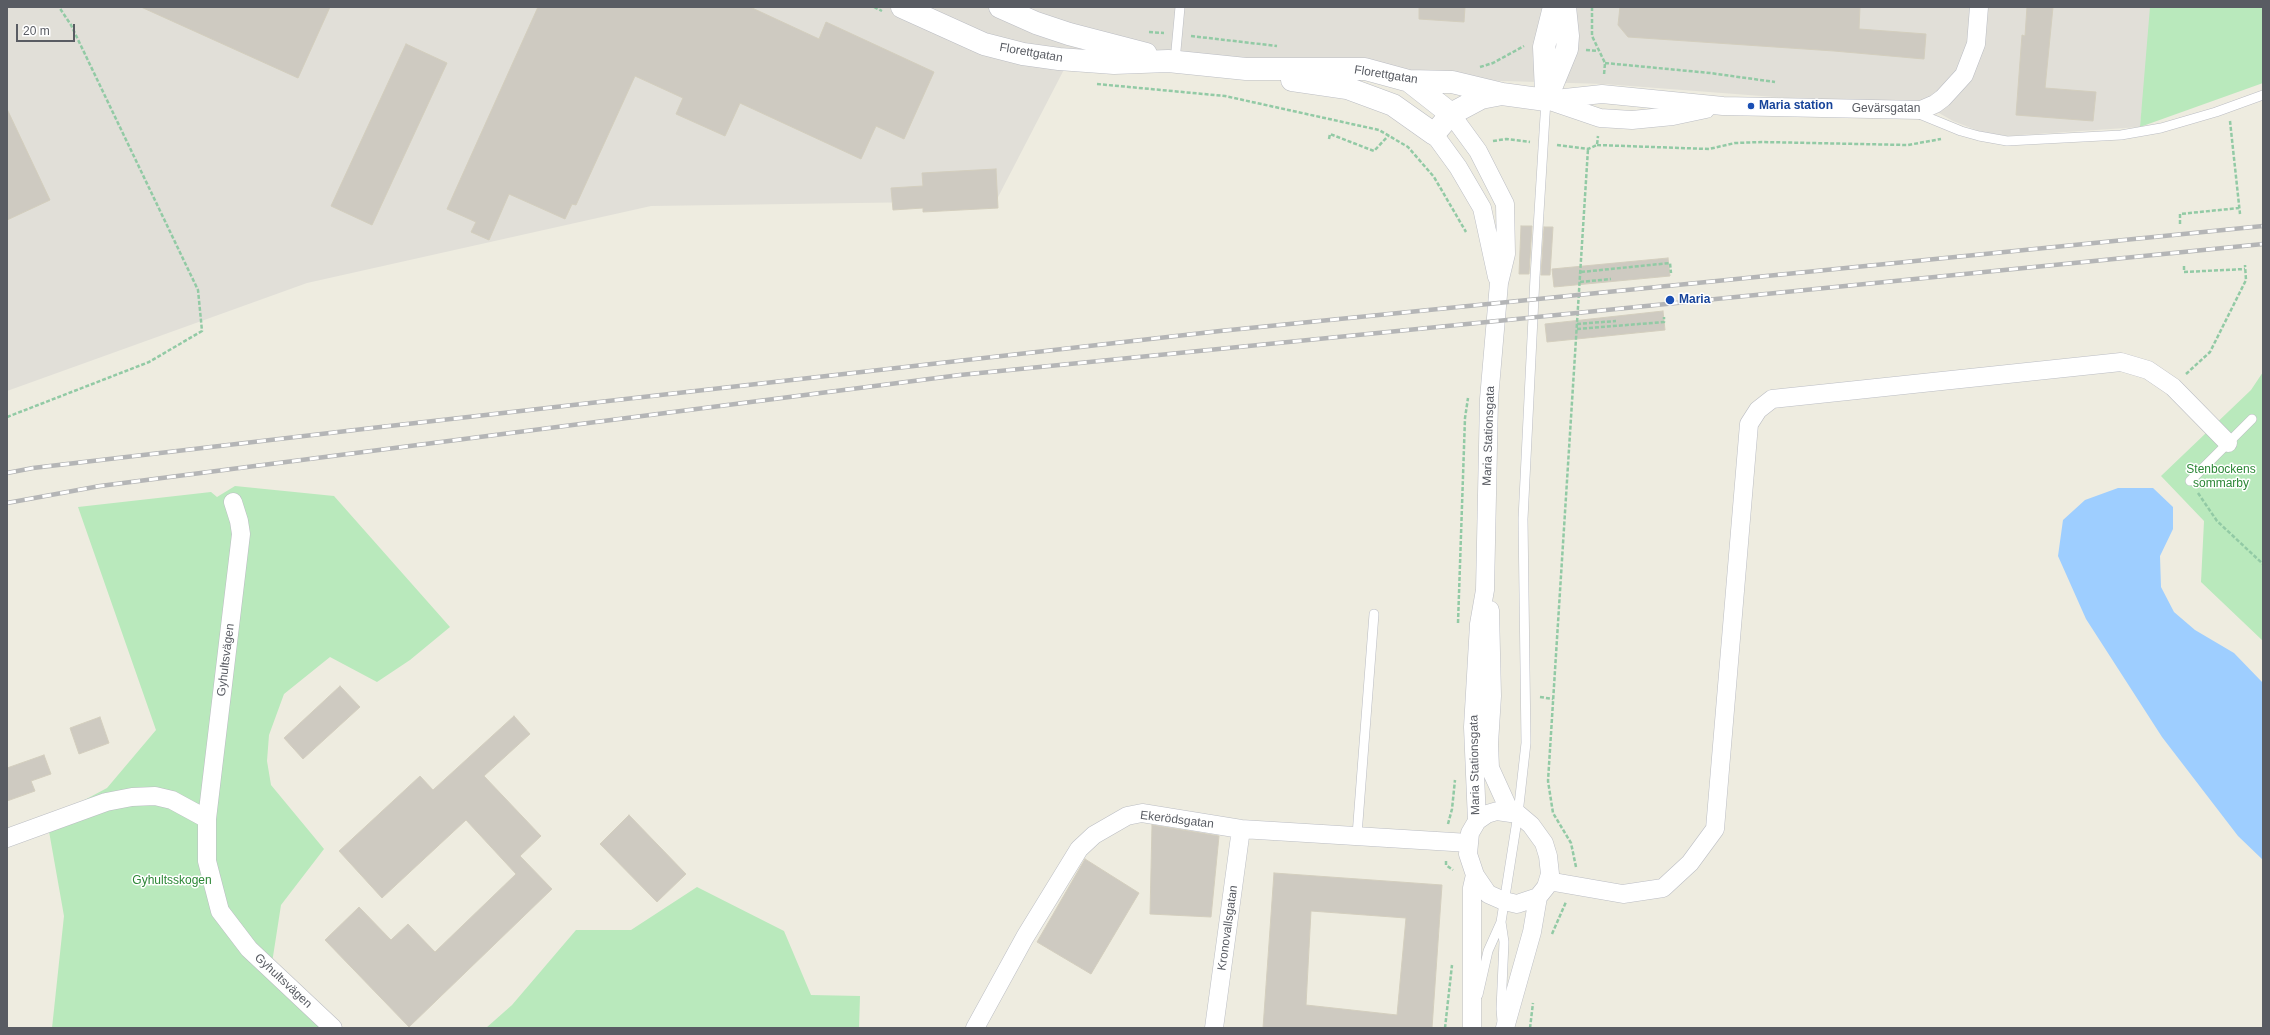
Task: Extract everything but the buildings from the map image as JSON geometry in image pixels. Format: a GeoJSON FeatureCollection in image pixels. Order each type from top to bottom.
{"type":"FeatureCollection","features":[{"type":"Feature","properties":{"kind":"street","name":"Florettgatan"},"geometry":{"type":"LineString","coordinates":[[902,7],[984,44],[1023,54],[1059,60],[1114,63],[1172,61],[1246,69],[1365,69],[1409,81],[1452,82],[1502,94]]}},
{"type":"Feature","properties":{"kind":"street","name":"Florettgatan"},"geometry":{"type":"LineString","coordinates":[[1000,7],[1036,23],[1069,34],[1172,61]]}},
{"type":"Feature","properties":{"kind":"street"},"geometry":{"type":"LineString","coordinates":[[1546,100],[1544,47],[1554,7]]}},
{"type":"Feature","properties":{"kind":"street"},"geometry":{"type":"LineString","coordinates":[[1546,100],[1567,49],[1568,36],[1565,7]]}},
{"type":"Feature","properties":{"kind":"street","name":"Gevärsgatan"},"geometry":{"type":"LineString","coordinates":[[1434,134],[1451,114],[1481,98],[1502,94],[1546,100],[1600,118],[1632,120],[1672,116],[1723,106],[1914,111],[1935,104],[1954,88],[1964,75],[1973,56],[1976,44],[1979,7]]}},
{"type":"Feature","properties":{"kind":"street","name":"Florettgatan"},"geometry":{"type":"LineString","coordinates":[[1246,69],[1301,82],[1347,88],[1393,105]]}},
{"type":"Feature","properties":{"kind":"street","name":"Maria Stationsgata"},"geometry":{"type":"LineString","coordinates":[[1409,81],[1451,114],[1478,151],[1504,204],[1506,254],[1499,283],[1489,399],[1485,590],[1479,624],[1473,727],[1476,821],[1470,833],[1468,854],[1475,874],[1488,894],[1504,901],[1523,903],[1538,897]]}},
{"type":"Feature","properties":{"kind":"street","name":"Maria Stationsgata"},"geometry":{"type":"LineString","coordinates":[[1393,105],[1434,134],[1458,167],[1482,208],[1499,283]]}},
{"type":"Feature","properties":{"kind":"street"},"geometry":{"type":"LineString","coordinates":[[1504,1028],[1532,932],[1538,897],[1548,881],[1623,894],[1663,888],[1690,864],[1714,829],[1749,424],[1758,410],[1772,399],[2120,362],[2148,370],[2173,387],[2228,443]]}},
{"type":"Feature","properties":{"kind":"street","name":"Gyhultsvägen"},"geometry":{"type":"LineString","coordinates":[[233,502],[239,521],[241,534],[207,819],[207,861],[220,911],[249,949],[332,1028]]}},
{"type":"Feature","properties":{"kind":"street","name":"Maria Stationsgata"},"geometry":{"type":"LineString","coordinates":[[1485,590],[1490,608],[1490,768],[1514,813]]}},
{"type":"Feature","properties":{"kind":"street"},"geometry":{"type":"LineString","coordinates":[[7,838],[106,802],[132,797],[155,796],[172,800],[207,819]]}},
{"type":"Feature","properties":{"kind":"street","name":"Maria Stationsgata"},"geometry":{"type":"LineString","coordinates":[[1476,821],[1487,814],[1497,811],[1514,813],[1531,824],[1544,843],[1549,865],[1548,881]]}},
{"type":"Feature","properties":{"kind":"street","name":"Ekerödsgatan"},"geometry":{"type":"LineString","coordinates":[[976,1028],[1025,937],[1078,849],[1094,835],[1127,816],[1142,813],[1241,829],[1469,843]]}},
{"type":"Feature","properties":{"kind":"street","name":"Kronovallsgatan"},"geometry":{"type":"LineString","coordinates":[[1214,1028],[1241,829]]}},
{"type":"Feature","properties":{"kind":"street","name":"Maria Stationsgata"},"geometry":{"type":"LineString","coordinates":[[1472,1025],[1472,888],[1475,874]]}},
{"type":"Feature","properties":{"kind":"lane"},"geometry":{"type":"LineString","coordinates":[[1172,61],[1180,7]]}},
{"type":"Feature","properties":{"kind":"lane"},"geometry":{"type":"LineString","coordinates":[[1914,111],[1961,131],[2007,141],[2121,135],[2161,128],[2202,116],[2263,95]]}},
{"type":"Feature","properties":{"kind":"lane"},"geometry":{"type":"LineString","coordinates":[[1472,1025],[1488,951],[1501,922],[1514,813],[1526,743],[1526,626],[1522,569],[1525,464],[1546,100]]}},
{"type":"Feature","properties":{"kind":"lane"},"geometry":{"type":"LineString","coordinates":[[2190,481],[2252,418]]}},
{"type":"Feature","properties":{"kind":"lane"},"geometry":{"type":"LineString","coordinates":[[1357,835],[1374,614]]}},
{"type":"Feature","properties":{"kind":"lane"},"geometry":{"type":"LineString","coordinates":[[1501,922],[1504,942],[1501,1010],[1504,1028]]}},
{"type":"Feature","properties":{"kind":"path"},"geometry":{"type":"LineString","coordinates":[[7,417],[150,362],[202,331],[198,290],[71,25],[59,7]]}},
{"type":"Feature","properties":{"kind":"path"},"geometry":{"type":"LineString","coordinates":[[1592,7],[1592,36]]}},
{"type":"Feature","properties":{"kind":"path"},"geometry":{"type":"LineString","coordinates":[[1146,32],[1278,47]]}},
{"type":"Feature","properties":{"kind":"path"},"geometry":{"type":"LineString","coordinates":[[1478,68],[1493,63],[1525,45],[1544,47]]}},
{"type":"Feature","properties":{"kind":"path"},"geometry":{"type":"LineString","coordinates":[[1567,49],[1598,51]]}},
{"type":"Feature","properties":{"kind":"path"},"geometry":{"type":"LineString","coordinates":[[1605,63],[1710,73],[1775,82]]}},
{"type":"Feature","properties":{"kind":"path"},"geometry":{"type":"LineString","coordinates":[[1090,83],[1225,96],[1379,130],[1408,147],[1438,182],[1468,235]]}},
{"type":"Feature","properties":{"kind":"path"},"geometry":{"type":"LineString","coordinates":[[2230,118],[2240,214]]}},
{"type":"Feature","properties":{"kind":"path"},"geometry":{"type":"LineString","coordinates":[[1597,145],[1684,150],[1709,149],[1735,143],[1762,142],[1908,145],[1949,137],[1961,131]]}},
{"type":"Feature","properties":{"kind":"path"},"geometry":{"type":"LineString","coordinates":[[1329,140],[1330,134],[1374,151],[1388,136]]}},
{"type":"Feature","properties":{"kind":"path"},"geometry":{"type":"LineString","coordinates":[[1478,151],[1493,141],[1506,139],[1588,149],[1548,781],[1552,813],[1571,843],[1575,856],[1576,867],[1552,936]]}},
{"type":"Feature","properties":{"kind":"path"},"geometry":{"type":"LineString","coordinates":[[1438,182],[1458,167]]}},
{"type":"Feature","properties":{"kind":"path"},"geometry":{"type":"LineString","coordinates":[[2180,224],[2180,214],[2239,208]]}},
{"type":"Feature","properties":{"kind":"path"},"geometry":{"type":"LineString","coordinates":[[1581,272],[1670,263],[1671,273]]}},
{"type":"Feature","properties":{"kind":"path"},"geometry":{"type":"LineString","coordinates":[[2173,387],[2210,352],[2246,280],[2245,267],[2184,272],[2184,266]]}},
{"type":"Feature","properties":{"kind":"path"},"geometry":{"type":"LineString","coordinates":[[1580,282],[1611,279]]}},
{"type":"Feature","properties":{"kind":"path"},"geometry":{"type":"LineString","coordinates":[[1577,329],[1664,322],[1664,317]]}},
{"type":"Feature","properties":{"kind":"path"},"geometry":{"type":"LineString","coordinates":[[1577,324],[1616,321]]}},
{"type":"Feature","properties":{"kind":"path"},"geometry":{"type":"LineString","coordinates":[[1458,631],[1465,418],[1469,396]]}},
{"type":"Feature","properties":{"kind":"path"},"geometry":{"type":"LineString","coordinates":[[2190,481],[2217,521],[2263,564]]}},
{"type":"Feature","properties":{"kind":"path"},"geometry":{"type":"LineString","coordinates":[[1456,773],[1446,841],[1446,865],[1453,869],[1456,874]]}},
{"type":"Feature","properties":{"kind":"path"},"geometry":{"type":"LineString","coordinates":[[1445,1028],[1452,961]]}},
{"type":"Feature","properties":{"kind":"path"},"geometry":{"type":"LineString","coordinates":[[1530,1028],[1535,996]]}},
{"type":"Feature","properties":{"kind":"shaded area"},"geometry":{"type":"Polygon","coordinates":[[[7,7],[2153,7],[2140,127],[2007,136],[1981,132],[1953,121],[1932,109],[1604,84],[1470,80],[1071,56],[996,201],[651,206],[307,283],[7,391],[7,7]]]}},
{"type":"Feature","properties":{"kind":"green space"},"geometry":{"type":"Polygon","coordinates":[[[2150,7],[2263,7],[2263,83],[2140,127],[2150,7]]]}},
{"type":"Feature","properties":{"kind":"green space","name":"Stenbockens sommarby"},"geometry":{"type":"Polygon","coordinates":[[[2263,372],[2263,641],[2201,582],[2204,521],[2161,476],[2251,390],[2263,372]]]}},
{"type":"Feature","properties":{"kind":"green space","name":"Gyhultsskogen"},"geometry":{"type":"Polygon","coordinates":[[[235,486],[334,496],[450,627],[410,660],[377,682],[330,657],[284,694],[269,735],[267,761],[271,785],[324,849],[281,905],[272,963],[338,1028],[52,1028],[64,916],[47,820],[107,788],[156,730],[78,507],[211,492],[217,497],[235,486]]]}},
{"type":"Feature","properties":{"kind":"green space"},"geometry":{"type":"Polygon","coordinates":[[[697,887],[784,931],[811,995],[860,996],[859,1028],[486,1028],[512,1005],[576,930],[631,930],[697,887]]]}},
{"type":"Feature","properties":{"kind":"water"},"geometry":{"type":"Polygon","coordinates":[[[2118,488],[2153,488],[2173,507],[2173,529],[2160,556],[2161,587],[2174,612],[2195,630],[2234,653],[2263,683],[2263,860],[2238,836],[2162,737],[2086,619],[2058,556],[2063,520],[2085,500],[2118,488]]]}},
{"type":"Feature","properties":{"kind":"railway"},"geometry":{"type":"LineString","coordinates":[[7,473],[33,468],[372,428],[1220,331],[2263,226]]}},
{"type":"Feature","properties":{"kind":"railway"},"geometry":{"type":"LineString","coordinates":[[7,503],[100,486],[960,375],[2263,244]]}},
{"type":"Feature","properties":{"kind":"place","name":"Maria station"},"geometry":{"type":"Point","coordinates":[1751,106]}},
{"type":"Feature","properties":{"kind":"place","name":"Maria"},"geometry":{"type":"Point","coordinates":[1670,300]}}]}
